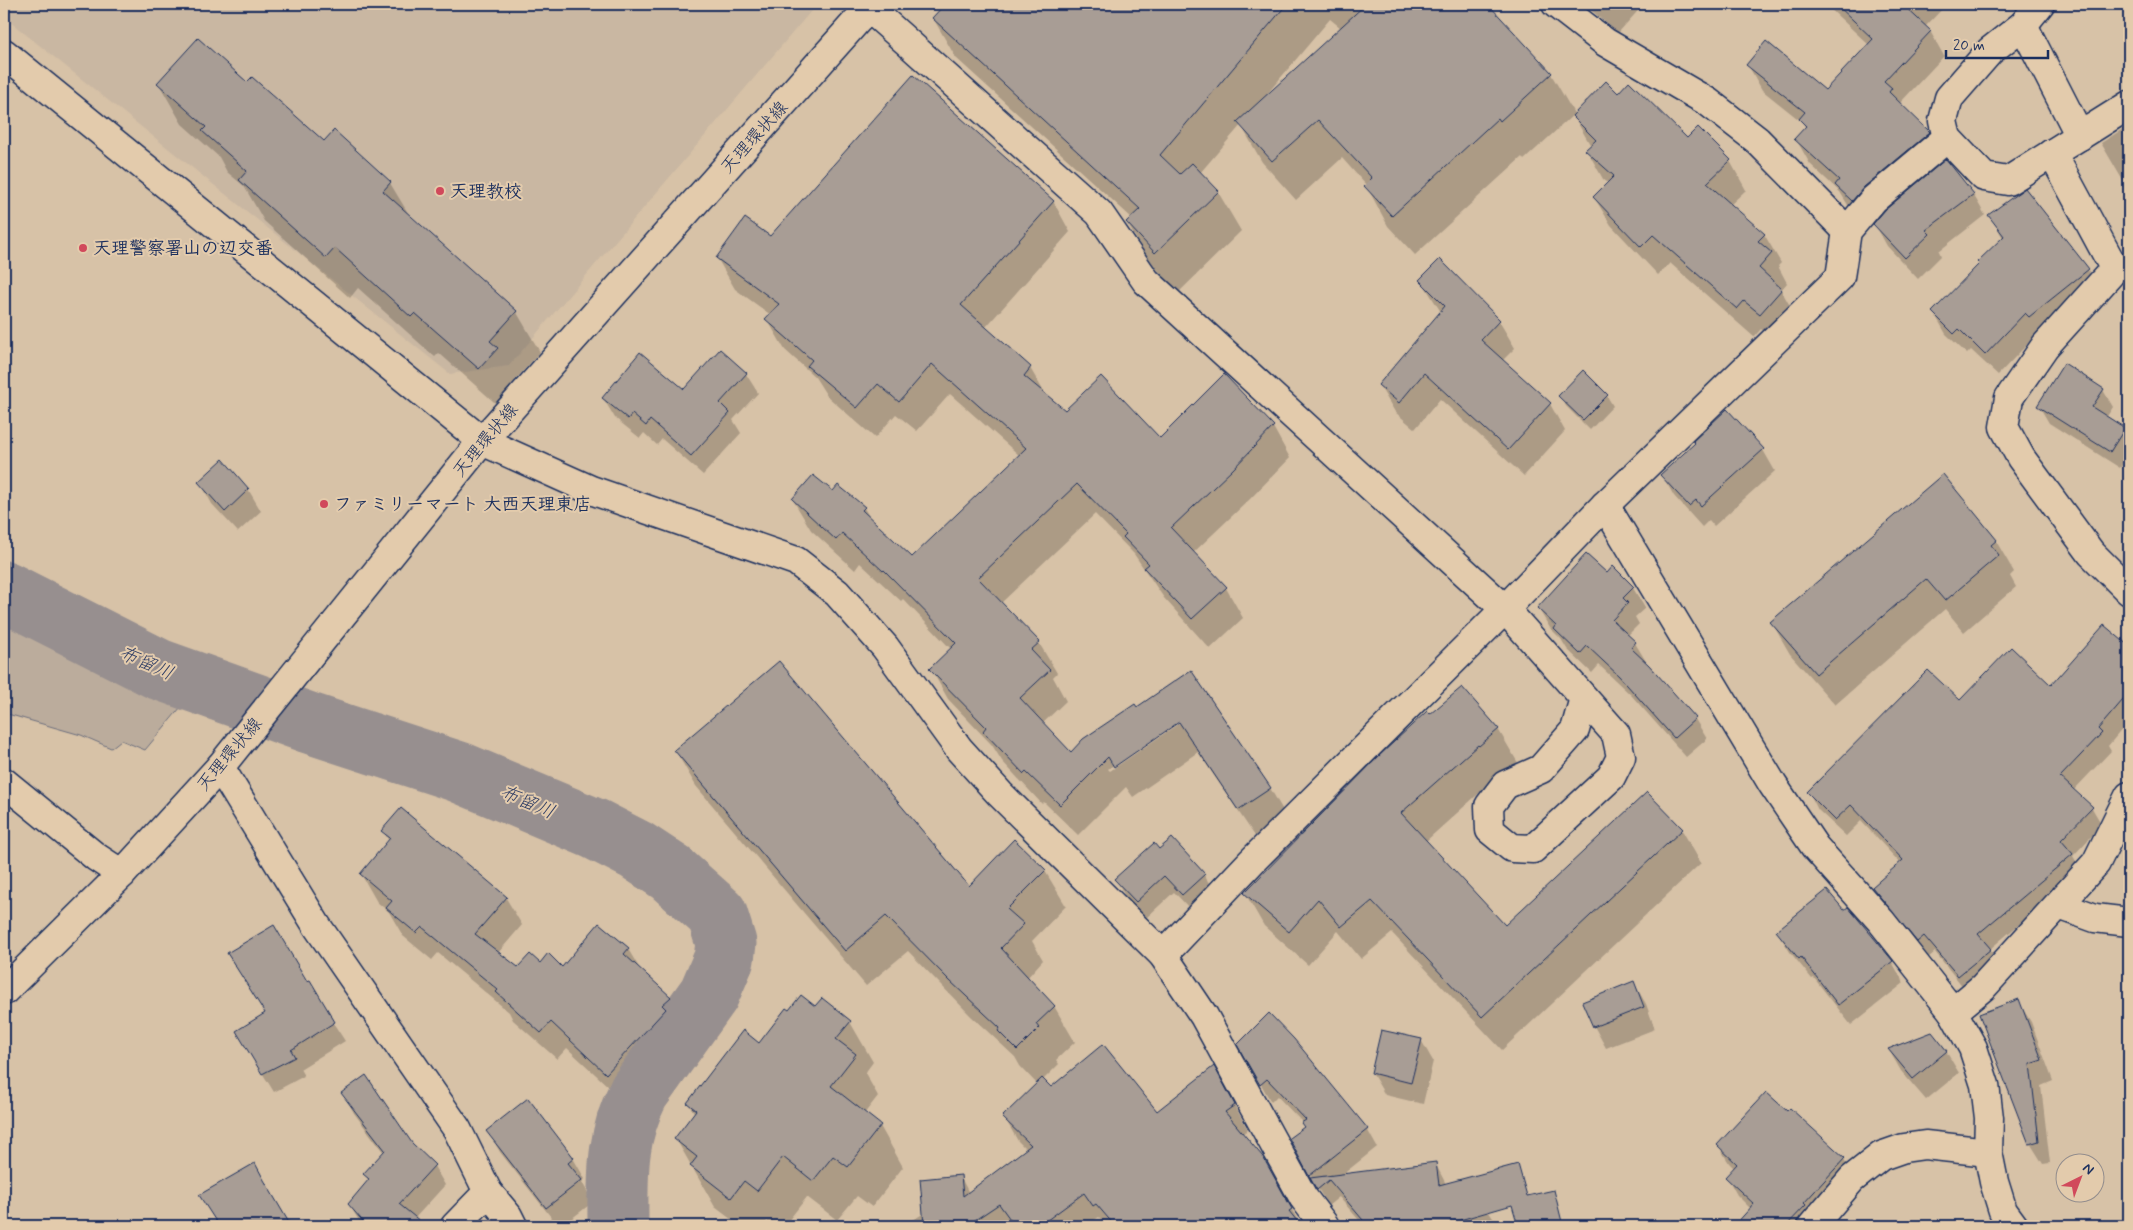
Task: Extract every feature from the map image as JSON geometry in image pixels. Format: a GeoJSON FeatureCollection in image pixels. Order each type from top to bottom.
{"type":"FeatureCollection","features":[{"type":"Feature","properties":{"kind":"street"},"geometry":{"type":"LineString","coordinates":[[1556,4],[1605,42],[1708,102],[1750,135],[1847,231]]}},
{"type":"Feature","properties":{"kind":"street"},"geometry":{"type":"LineString","coordinates":[[2040,4],[2023,25],[1990,51],[1949,98],[1943,120],[1947,138],[1984,177],[2008,181],[2129,105]]}},
{"type":"Feature","properties":{"kind":"street"},"geometry":{"type":"LineString","coordinates":[[871,6],[1099,213],[1146,281],[1504,609],[1584,698],[1616,734],[1621,757],[1611,777],[1533,849],[1512,848],[1490,830],[1489,806],[1505,785],[1541,769],[1575,730],[1584,698]]}},
{"type":"Feature","properties":{"kind":"street","name":"天理環状線"},"geometry":{"type":"LineString","coordinates":[[4,991],[122,874],[220,767],[482,440],[871,6]]}},
{"type":"Feature","properties":{"kind":"street"},"geometry":{"type":"LineString","coordinates":[[2023,25],[2080,136]]}},
{"type":"Feature","properties":{"kind":"street"},"geometry":{"type":"LineString","coordinates":[[4,53],[482,440],[591,490],[796,561],[838,593],[885,647],[959,749],[1000,794],[1163,955],[1204,1016],[1303,1197],[1325,1226]]}},
{"type":"Feature","properties":{"kind":"street"},"geometry":{"type":"LineString","coordinates":[[1163,955],[1252,861],[1504,609],[1605,505],[1840,277],[1847,231],[1874,199],[1947,138]]}},
{"type":"Feature","properties":{"kind":"street"},"geometry":{"type":"LineString","coordinates":[[2052,153],[2113,266],[2110,274],[2045,346],[2009,398],[2004,427],[2021,458],[2091,553],[2129,591]]}},
{"type":"Feature","properties":{"kind":"street"},"geometry":{"type":"LineString","coordinates":[[1605,505],[1774,785],[1814,847],[1881,921],[1953,1012],[1973,1048],[1985,1085],[1989,1118],[1988,1152],[1994,1182],[2003,1211],[2014,1226]]}},
{"type":"Feature","properties":{"kind":"street"},"geometry":{"type":"LineString","coordinates":[[220,767],[316,926],[457,1129],[488,1192],[508,1216],[513,1226]]}},
{"type":"Feature","properties":{"kind":"street"},"geometry":{"type":"LineString","coordinates":[[4,782],[96,857],[122,874]]}},
{"type":"Feature","properties":{"kind":"street"},"geometry":{"type":"LineString","coordinates":[[1953,1012],[1983,987],[2096,863],[2129,796]]}},
{"type":"Feature","properties":{"kind":"street"},"geometry":{"type":"LineString","coordinates":[[2059,905],[2095,918],[2129,922]]}},
{"type":"Feature","properties":{"kind":"street"},"geometry":{"type":"LineString","coordinates":[[1812,1226],[1852,1179],[1882,1156],[1904,1148],[1925,1145],[1988,1152]]}},
{"type":"Feature","properties":{"kind":"street"},"geometry":{"type":"LineString","coordinates":[[455,1226],[488,1192]]}},
{"type":"Feature","properties":{"kind":"shaded area","name":"天理教校"},"geometry":{"type":"Polygon","coordinates":[[[4,4],[817,4],[509,366],[450,374],[4,17],[4,4]]]}},
{"type":"Feature","properties":{"kind":"shaded area"},"geometry":{"type":"Polygon","coordinates":[[[4,600],[192,696],[145,750],[121,740],[111,748],[81,735],[4,713],[4,600]]]}},
{"type":"Feature","properties":{"kind":"building"},"geometry":{"type":"Polygon","coordinates":[[[945,4],[1287,4],[1160,155],[1180,174],[1192,163],[1219,191],[1155,253],[1126,222],[1140,209],[932,18],[945,4]]]}},
{"type":"Feature","properties":{"kind":"building"},"geometry":{"type":"Polygon","coordinates":[[[1366,4],[1488,4],[1552,73],[1500,121],[1498,118],[1392,216],[1364,186],[1372,178],[1318,120],[1272,161],[1237,122],[1366,4]]]}},
{"type":"Feature","properties":{"kind":"building"},"geometry":{"type":"Polygon","coordinates":[[[1836,4],[1902,4],[1931,31],[1884,81],[1892,88],[1889,92],[1930,132],[1864,187],[1852,201],[1835,185],[1839,180],[1794,139],[1806,126],[1799,119],[1805,112],[1746,65],[1766,41],[1825,90],[1873,39],[1836,4]]]}},
{"type":"Feature","properties":{"kind":"building"},"geometry":{"type":"Polygon","coordinates":[[[198,38],[247,82],[252,77],[324,141],[334,130],[391,182],[383,191],[517,311],[490,341],[498,348],[479,369],[415,313],[411,317],[335,248],[326,258],[239,180],[247,171],[202,131],[206,127],[157,83],[198,38]]]}},
{"type":"Feature","properties":{"kind":"building"},"geometry":{"type":"Polygon","coordinates":[[[913,75],[1054,201],[961,305],[1031,367],[1024,376],[1065,410],[1101,376],[1160,438],[1224,374],[1274,426],[1233,469],[1171,528],[1227,587],[1192,619],[1144,568],[1149,564],[1123,537],[1126,534],[1077,484],[978,578],[1040,642],[1031,650],[1050,670],[1020,698],[1071,752],[1083,739],[1135,704],[1137,707],[1191,670],[1271,788],[1238,810],[1179,722],[1114,767],[1108,757],[1060,805],[1026,772],[1024,774],[983,731],[986,727],[929,669],[956,643],[884,570],[842,533],[836,540],[792,499],[813,475],[833,491],[838,485],[865,507],[862,510],[912,557],[1026,448],[932,364],[899,402],[878,384],[857,408],[807,366],[812,360],[765,319],[779,304],[716,258],[745,218],[770,236],[913,75]]]}},
{"type":"Feature","properties":{"kind":"building"},"geometry":{"type":"Polygon","coordinates":[[[1606,81],[1618,93],[1629,81],[1687,138],[1698,127],[1731,160],[1707,183],[1765,234],[1758,241],[1772,253],[1759,268],[1782,289],[1760,314],[1744,301],[1737,309],[1653,235],[1641,247],[1593,197],[1614,176],[1585,150],[1596,140],[1572,116],[1606,81]]]}},
{"type":"Feature","properties":{"kind":"building"},"geometry":{"type":"Polygon","coordinates":[[[1946,159],[1974,194],[1926,230],[1930,234],[1905,258],[1873,224],[1885,210],[1946,159]]]}},
{"type":"Feature","properties":{"kind":"building"},"geometry":{"type":"Polygon","coordinates":[[[2025,188],[2089,269],[2029,317],[2025,313],[1985,355],[1959,329],[1954,334],[1932,312],[1979,264],[1977,262],[2004,236],[1988,215],[2025,188]]]}},
{"type":"Feature","properties":{"kind":"building"},"geometry":{"type":"Polygon","coordinates":[[[1440,259],[1500,320],[1481,340],[1551,403],[1508,450],[1424,373],[1399,403],[1378,385],[1445,306],[1419,280],[1440,259]]]}},
{"type":"Feature","properties":{"kind":"building"},"geometry":{"type":"Polygon","coordinates":[[[720,349],[747,373],[720,403],[730,413],[691,456],[650,420],[646,426],[632,414],[628,419],[602,398],[640,352],[684,389],[720,349]]]}},
{"type":"Feature","properties":{"kind":"building"},"geometry":{"type":"Polygon","coordinates":[[[2064,363],[2104,389],[2092,407],[2125,428],[2110,452],[2037,406],[2064,363]]]}},
{"type":"Feature","properties":{"kind":"building"},"geometry":{"type":"Polygon","coordinates":[[[1583,370],[1608,395],[1583,420],[1558,396],[1583,370]]]}},
{"type":"Feature","properties":{"kind":"building"},"geometry":{"type":"Polygon","coordinates":[[[1727,409],[1764,449],[1701,506],[1696,500],[1689,506],[1660,475],[1695,443],[1693,441],[1727,409]]]}},
{"type":"Feature","properties":{"kind":"building"},"geometry":{"type":"Polygon","coordinates":[[[223,459],[249,489],[225,512],[198,482],[223,459]]]}},
{"type":"Feature","properties":{"kind":"building"},"geometry":{"type":"Polygon","coordinates":[[[1943,474],[1997,540],[1991,545],[1999,555],[1945,601],[1926,579],[1816,674],[1770,622],[1943,474]]]}},
{"type":"Feature","properties":{"kind":"building"},"geometry":{"type":"Polygon","coordinates":[[[1586,554],[1607,573],[1613,566],[1634,587],[1623,598],[1628,603],[1612,620],[1636,642],[1631,648],[1649,665],[1696,718],[1674,738],[1619,676],[1587,646],[1580,654],[1554,629],[1556,626],[1537,608],[1586,554]]]}},
{"type":"Feature","properties":{"kind":"building"},"geometry":{"type":"Polygon","coordinates":[[[2104,625],[2129,646],[2129,693],[2098,729],[2102,733],[2060,777],[2093,807],[2061,840],[2073,854],[1978,934],[1991,949],[1958,976],[1924,936],[1917,942],[1872,887],[1903,860],[1851,805],[1835,820],[1807,792],[1928,670],[1960,700],[2011,647],[2051,685],[2104,625]]]}},
{"type":"Feature","properties":{"kind":"building"},"geometry":{"type":"Polygon","coordinates":[[[779,661],[969,886],[1014,839],[1046,870],[1007,909],[1024,924],[1001,948],[1055,1006],[1036,1024],[1039,1028],[1017,1050],[998,1031],[1000,1028],[949,980],[886,916],[845,951],[674,750],[779,661]]]}},
{"type":"Feature","properties":{"kind":"building"},"geometry":{"type":"Polygon","coordinates":[[[1462,687],[1499,729],[1478,745],[1401,813],[1505,925],[1647,792],[1683,829],[1482,1017],[1372,901],[1341,927],[1318,899],[1289,932],[1244,893],[1380,755],[1427,711],[1430,714],[1462,687]]]}},
{"type":"Feature","properties":{"kind":"building"},"geometry":{"type":"Polygon","coordinates":[[[401,808],[507,897],[475,934],[518,967],[530,954],[540,963],[548,953],[562,967],[599,923],[629,948],[624,954],[671,997],[662,1005],[666,1009],[606,1074],[551,1022],[541,1033],[496,992],[498,990],[422,927],[416,933],[386,908],[392,901],[360,874],[390,838],[381,831],[401,808]]]}},
{"type":"Feature","properties":{"kind":"building"},"geometry":{"type":"Polygon","coordinates":[[[1172,838],[1205,874],[1182,895],[1164,876],[1136,902],[1114,879],[1154,843],[1159,849],[1172,838]]]}},
{"type":"Feature","properties":{"kind":"building"},"geometry":{"type":"Polygon","coordinates":[[[1827,890],[1844,910],[1848,907],[1893,961],[1838,1005],[1801,957],[1799,959],[1776,931],[1827,890]]]}},
{"type":"Feature","properties":{"kind":"building"},"geometry":{"type":"Polygon","coordinates":[[[274,925],[307,981],[310,980],[335,1022],[291,1050],[295,1057],[262,1074],[236,1031],[265,1013],[227,953],[274,925]]]}},
{"type":"Feature","properties":{"kind":"building"},"geometry":{"type":"Polygon","coordinates":[[[1634,981],[1644,1007],[1593,1027],[1582,1002],[1634,981]]]}},
{"type":"Feature","properties":{"kind":"building"},"geometry":{"type":"Polygon","coordinates":[[[801,995],[815,1006],[822,998],[851,1021],[836,1039],[856,1054],[831,1086],[881,1125],[848,1167],[833,1156],[813,1181],[783,1157],[757,1191],[744,1181],[731,1198],[690,1166],[697,1157],[674,1139],[696,1110],[687,1103],[743,1030],[759,1043],[786,1008],[789,1010],[801,995]]]}},
{"type":"Feature","properties":{"kind":"building"},"geometry":{"type":"Polygon","coordinates":[[[2019,999],[2042,1060],[2030,1064],[2039,1141],[2029,1144],[1979,1014],[2019,999]]]}},
{"type":"Feature","properties":{"kind":"building"},"geometry":{"type":"Polygon","coordinates":[[[1269,1013],[1294,1039],[1368,1129],[1309,1176],[1289,1138],[1304,1127],[1301,1123],[1306,1120],[1267,1079],[1260,1085],[1237,1045],[1269,1013]]]}},
{"type":"Feature","properties":{"kind":"building"},"geometry":{"type":"Polygon","coordinates":[[[1381,1030],[1422,1039],[1411,1083],[1371,1073],[1381,1030]]]}},
{"type":"Feature","properties":{"kind":"building"},"geometry":{"type":"Polygon","coordinates":[[[1932,1032],[1947,1051],[1913,1079],[1888,1049],[1932,1032]]]}},
{"type":"Feature","properties":{"kind":"building"},"geometry":{"type":"Polygon","coordinates":[[[1103,1044],[1157,1111],[1214,1066],[1235,1105],[1225,1112],[1263,1157],[1292,1209],[1289,1211],[1301,1226],[1115,1226],[1096,1204],[1093,1206],[1084,1193],[1039,1226],[1015,1226],[999,1204],[966,1226],[923,1226],[920,1179],[961,1175],[963,1196],[1031,1145],[1002,1117],[1042,1078],[1051,1087],[1103,1044]]]}},
{"type":"Feature","properties":{"kind":"building"},"geometry":{"type":"Polygon","coordinates":[[[366,1075],[412,1143],[435,1165],[399,1204],[426,1226],[367,1226],[348,1204],[369,1179],[363,1174],[385,1150],[341,1093],[366,1075]]]}},
{"type":"Feature","properties":{"kind":"building"},"geometry":{"type":"Polygon","coordinates":[[[1766,1092],[1787,1111],[1790,1108],[1845,1158],[1786,1226],[1734,1226],[1754,1204],[1725,1177],[1737,1164],[1717,1145],[1766,1092]]]}},
{"type":"Feature","properties":{"kind":"building"},"geometry":{"type":"Polygon","coordinates":[[[528,1098],[574,1158],[568,1163],[582,1180],[546,1208],[486,1131],[528,1098]]]}},
{"type":"Feature","properties":{"kind":"building"},"geometry":{"type":"Polygon","coordinates":[[[1436,1162],[1439,1185],[1518,1164],[1527,1196],[1554,1190],[1563,1226],[1518,1226],[1512,1205],[1446,1224],[1431,1226],[1368,1226],[1329,1180],[1317,1190],[1310,1178],[1436,1162]]]}},
{"type":"Feature","properties":{"kind":"building"},"geometry":{"type":"Polygon","coordinates":[[[255,1163],[291,1226],[219,1226],[199,1195],[255,1163]]]}},
{"type":"Feature","properties":{"kind":"waterway","name":"布留川"},"geometry":{"type":"LineString","coordinates":[[4,591],[158,669],[309,723],[459,772],[595,829],[636,850],[671,873],[717,914],[726,943],[724,959],[709,994],[639,1092],[631,1109],[622,1142],[618,1174],[618,1226]]}},
{"type":"Feature","properties":{"kind":"place","name":"天理教校"},"geometry":{"type":"Point","coordinates":[440,191]}},
{"type":"Feature","properties":{"kind":"place","name":"天理警察署山の辺交番"},"geometry":{"type":"Point","coordinates":[83,248]}},
{"type":"Feature","properties":{"kind":"place","name":"ファミリーマート 大西天理東店"},"geometry":{"type":"Point","coordinates":[324,504]}}]}
